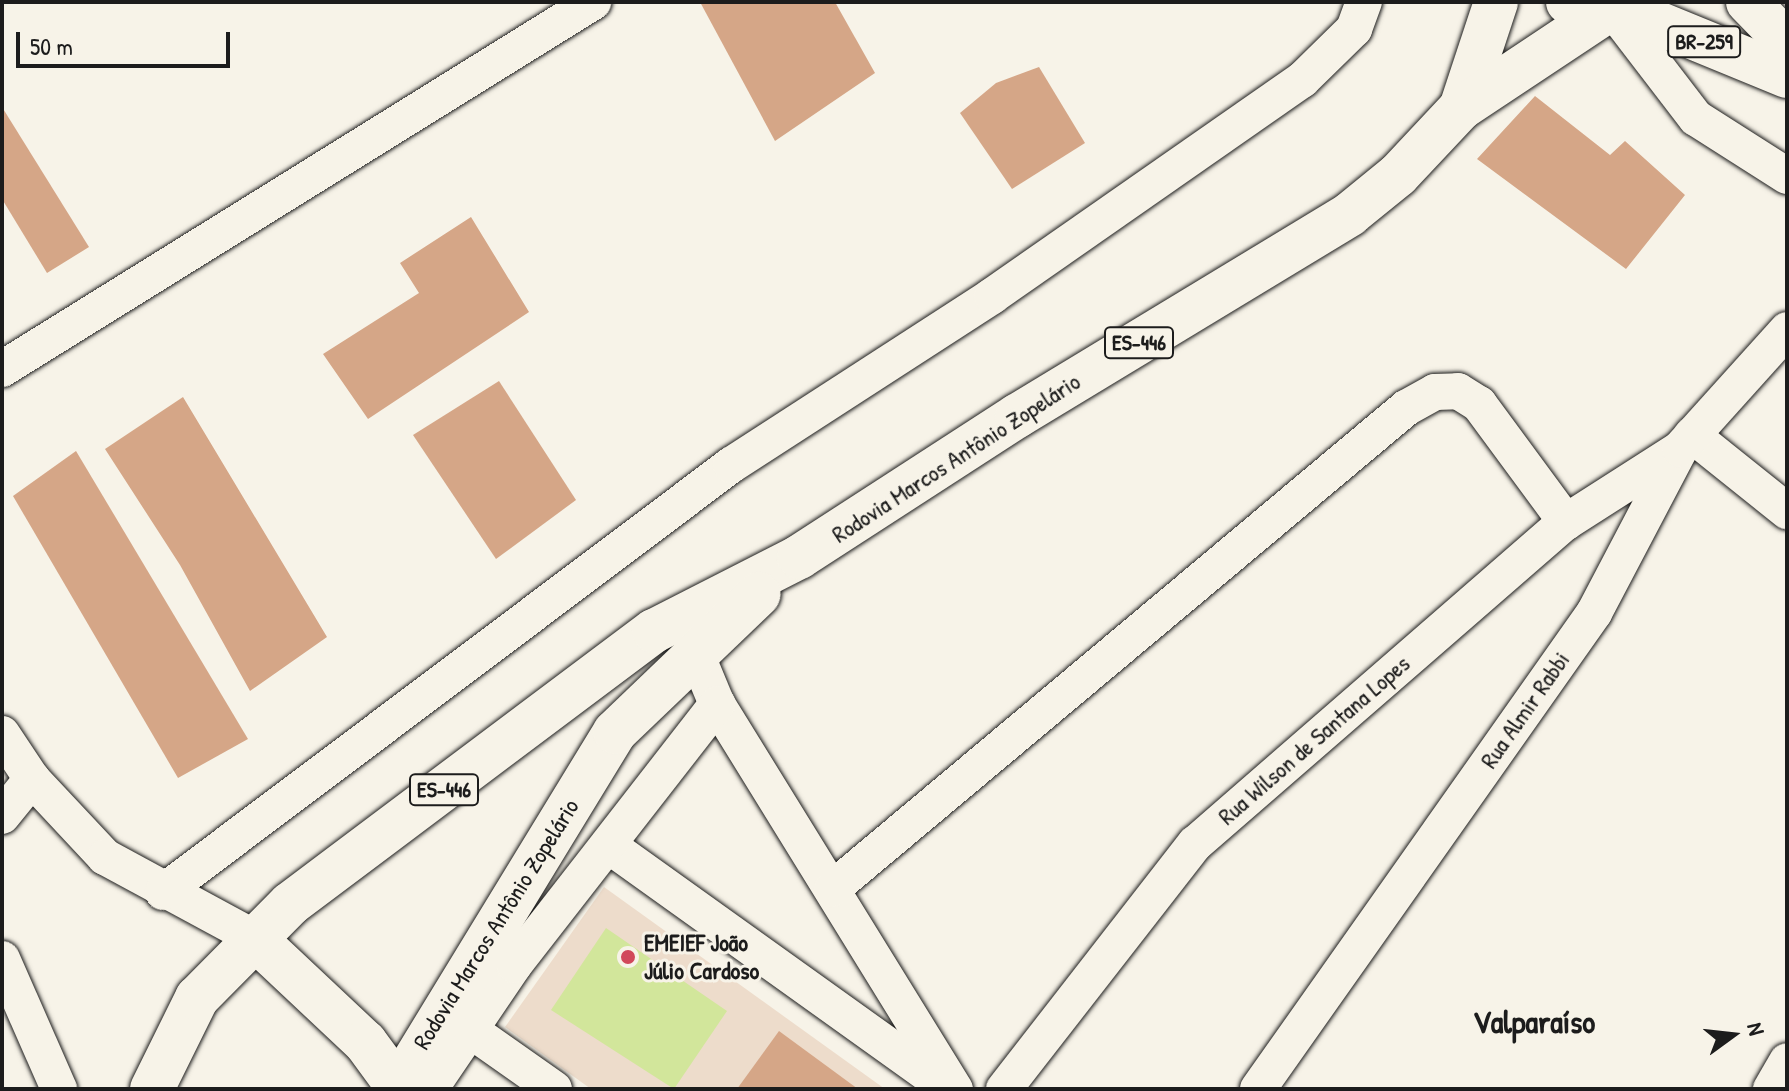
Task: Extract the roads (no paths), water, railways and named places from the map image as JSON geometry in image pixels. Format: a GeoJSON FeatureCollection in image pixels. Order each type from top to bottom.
{"type":"FeatureCollection","features":[{"type":"Feature","properties":{"kind":"main road","name":"Rodovia Marcos Antônio Zopelário"},"geometry":{"type":"LineString","coordinates":[[1461,108],[1496,2]]}},
{"type":"Feature","properties":{"kind":"main road","name":"BR-259"},"geometry":{"type":"LineString","coordinates":[[1748,2],[1787,42]]}},
{"type":"Feature","properties":{"kind":"main road","name":"Rodovia Marcos Antônio Zopelário"},"geometry":{"type":"LineString","coordinates":[[152,1089],[197,998],[253,937],[290,904],[654,631],[799,557],[1017,416],[1350,214],[1398,175],[1461,108],[1609,7]]}},
{"type":"Feature","properties":{"kind":"main road","name":"BR-259"},"geometry":{"type":"LineString","coordinates":[[1609,7],[1787,76]]}},
{"type":"Feature","properties":{"kind":"main road","name":"Rodovia Marcos Antônio Zopelário"},"geometry":{"type":"LineString","coordinates":[[408,1088],[615,732],[695,651],[799,557]]}},
{"type":"Feature","properties":{"kind":"main road"},"geometry":{"type":"LineString","coordinates":[[253,937],[365,1042],[408,1088]]}},
{"type":"Feature","properties":{"kind":"street"},"geometry":{"type":"LineString","coordinates":[[2,369],[593,2]]}},
{"type":"Feature","properties":{"kind":"street"},"geometry":{"type":"LineString","coordinates":[[163,892],[731,465],[992,296],[1302,80],[1330,57],[1369,4]]}},
{"type":"Feature","properties":{"kind":"street"},"geometry":{"type":"LineString","coordinates":[[1609,7],[1696,118],[1787,176]]}},
{"type":"Feature","properties":{"kind":"street","name":"Rua Almir Rabbi"},"geometry":{"type":"LineString","coordinates":[[1258,1089],[1594,613],[1686,442],[1787,330]]}},
{"type":"Feature","properties":{"kind":"street"},"geometry":{"type":"LineString","coordinates":[[832,889],[1406,408],[1435,392],[1458,391],[1479,404],[1566,522]]}},
{"type":"Feature","properties":{"kind":"street"},"geometry":{"type":"LineString","coordinates":[[1686,442],[1787,511]]}},
{"type":"Feature","properties":{"kind":"street","name":"Rua Wilson de Santana Lopes"},"geometry":{"type":"LineString","coordinates":[[1004,1089],[1195,844],[1566,522],[1686,442]]}},
{"type":"Feature","properties":{"kind":"street"},"geometry":{"type":"LineString","coordinates":[[695,651],[717,704],[955,1089]]}},
{"type":"Feature","properties":{"kind":"street"},"geometry":{"type":"LineString","coordinates":[[408,1088],[473,1032],[514,965],[717,704]]}},
{"type":"Feature","properties":{"kind":"street"},"geometry":{"type":"LineString","coordinates":[[2,734],[32,779],[105,857],[163,892],[253,937]]}},
{"type":"Feature","properties":{"kind":"street"},"geometry":{"type":"LineString","coordinates":[[2,816],[32,779]]}},
{"type":"Feature","properties":{"kind":"street"},"geometry":{"type":"LineString","coordinates":[[608,845],[948,1089]]}},
{"type":"Feature","properties":{"kind":"street"},"geometry":{"type":"LineString","coordinates":[[2,959],[59,1089]]}},
{"type":"Feature","properties":{"kind":"street"},"geometry":{"type":"LineString","coordinates":[[473,1032],[554,1089]]}},
{"type":"Feature","properties":{"kind":"street"},"geometry":{"type":"LineString","coordinates":[[1771,1089],[1787,1061]]}},
{"type":"Feature","properties":{"kind":"place","name":"EMEIEF João Júlio Cardoso"},"geometry":{"type":"Point","coordinates":[628,957]}},
{"type":"Feature","properties":{"kind":"district","name":"Valparaíso"},"geometry":{"type":"Point","coordinates":[1534,1022]}}]}
